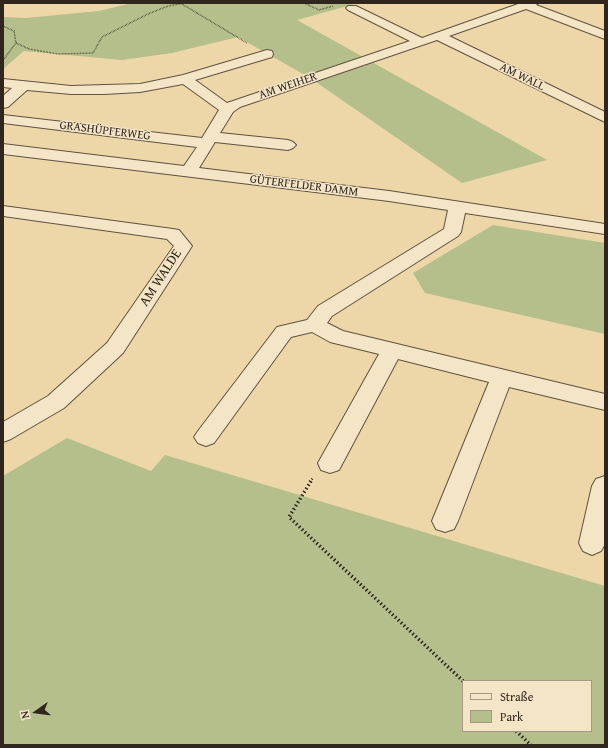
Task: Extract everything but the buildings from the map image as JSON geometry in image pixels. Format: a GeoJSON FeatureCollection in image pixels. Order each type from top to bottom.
{"type":"FeatureCollection","features":[{"type":"Feature","properties":{"kind":"street","name":"AM WEIHER"},"geometry":{"type":"LineString","coordinates":[[227,109],[235,104],[422,42],[529,4]]}},
{"type":"Feature","properties":{"kind":"street"},"geometry":{"type":"LineString","coordinates":[[529,4],[605,35]]}},
{"type":"Feature","properties":{"kind":"street"},"geometry":{"type":"LineString","coordinates":[[485,6],[502,13]]}},
{"type":"Feature","properties":{"kind":"street"},"geometry":{"type":"LineString","coordinates":[[352,8],[422,42]]}},
{"type":"Feature","properties":{"kind":"street","name":"AM WALL"},"geometry":{"type":"LineString","coordinates":[[438,36],[605,118]]}},
{"type":"Feature","properties":{"kind":"street"},"geometry":{"type":"LineString","coordinates":[[3,83],[71,90],[140,88],[185,79],[267,54]]}},
{"type":"Feature","properties":{"kind":"street"},"geometry":{"type":"LineString","coordinates":[[185,79],[227,109],[189,172]]}},
{"type":"Feature","properties":{"kind":"street"},"geometry":{"type":"LineString","coordinates":[[3,104],[24,85]]}},
{"type":"Feature","properties":{"kind":"street","name":"GRASHÜPFERWEG"},"geometry":{"type":"LineString","coordinates":[[3,119],[208,140],[288,145]]}},
{"type":"Feature","properties":{"kind":"street","name":"GÜTERFELDER DAMM"},"geometry":{"type":"LineString","coordinates":[[3,149],[381,195],[605,228]]}},
{"type":"Feature","properties":{"kind":"street"},"geometry":{"type":"LineString","coordinates":[[206,437],[284,332],[314,325],[325,312],[452,232],[458,206]]}},
{"type":"Feature","properties":{"kind":"street","name":"AM WALDE"},"geometry":{"type":"LineString","coordinates":[[3,211],[172,234],[183,246],[115,348],[56,402],[3,433]]}},
{"type":"Feature","properties":{"kind":"street"},"geometry":{"type":"LineString","coordinates":[[314,325],[337,337],[605,402]]}},
{"type":"Feature","properties":{"kind":"street"},"geometry":{"type":"LineString","coordinates":[[330,463],[392,350]]}},
{"type":"Feature","properties":{"kind":"street"},"geometry":{"type":"LineString","coordinates":[[445,522],[502,377]]}},
{"type":"Feature","properties":{"kind":"street"},"geometry":{"type":"LineString","coordinates":[[592,543],[605,486]]}},
{"type":"Feature","properties":{"kind":"path"},"geometry":{"type":"LineString","coordinates":[[16,43],[29,49],[58,54],[93,53],[102,37],[148,14],[168,6],[186,3]]}},
{"type":"Feature","properties":{"kind":"path"},"geometry":{"type":"LineString","coordinates":[[304,3],[319,10],[337,5]]}},
{"type":"Feature","properties":{"kind":"path"},"geometry":{"type":"LineString","coordinates":[[3,26],[14,31],[16,43],[3,60]]}},
{"type":"Feature","properties":{"kind":"path"},"geometry":{"type":"LineString","coordinates":[[330,463],[316,473],[289,517],[462,680]]}},
{"type":"Feature","properties":{"kind":"path"},"geometry":{"type":"LineString","coordinates":[[517,732],[531,745]]}},
{"type":"Feature","properties":{"kind":"green space"},"geometry":{"type":"Polygon","coordinates":[[[132,3],[358,3],[297,20],[547,160],[462,183],[310,78],[238,37],[172,53],[122,60],[24,51],[3,69],[3,17],[26,18],[99,11],[132,3]]]}},
{"type":"Feature","properties":{"kind":"green space"},"geometry":{"type":"Polygon","coordinates":[[[493,225],[605,243],[605,334],[425,293],[413,273],[493,225]]]}},
{"type":"Feature","properties":{"kind":"green space"},"geometry":{"type":"Polygon","coordinates":[[[67,438],[151,471],[165,455],[605,586],[605,745],[3,745],[3,476],[67,438]]]}}]}
